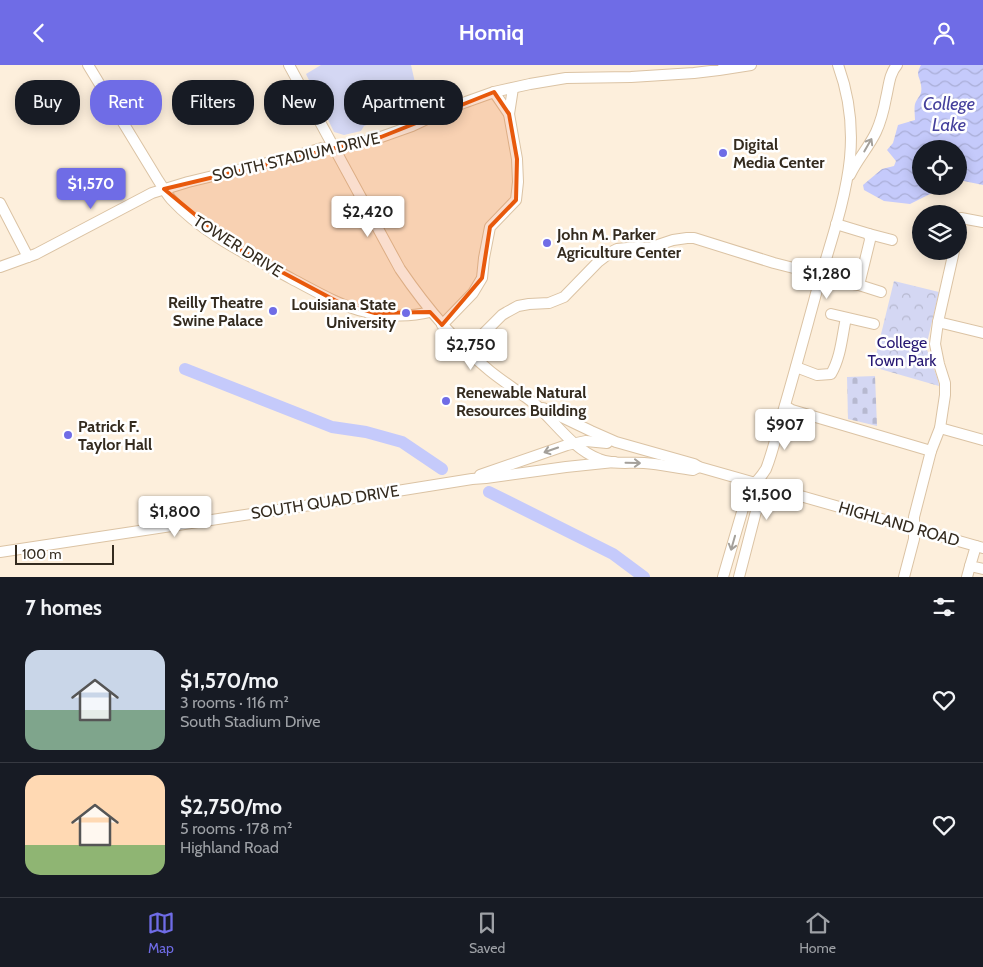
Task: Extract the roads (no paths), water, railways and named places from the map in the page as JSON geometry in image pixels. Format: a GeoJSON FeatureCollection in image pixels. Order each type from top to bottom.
{"type":"FeatureCollection","features":[{"type":"Feature","properties":{"kind":"street","name":"TOWER DRIVE"},"geometry":{"type":"LineString","coordinates":[[88,65],[170,198],[190,217],[233,247],[340,303],[375,313],[402,315],[430,312]]}},
{"type":"Feature","properties":{"kind":"street","name":"HIGHLAND ROAD"},"geometry":{"type":"LineString","coordinates":[[289,65],[400,269],[430,312],[467,350],[490,371],[535,405],[574,443],[598,459],[693,470],[699,467]]}},
{"type":"Feature","properties":{"kind":"street","name":"SOUTH STADIUM DRIVE"},"geometry":{"type":"LineString","coordinates":[[0,267],[50,247],[152,193],[322,148],[344,147],[381,137],[494,92],[566,79],[655,76],[751,65]]}},
{"type":"Feature","properties":{"kind":"street"},"geometry":{"type":"LineString","coordinates":[[723,577],[749,488],[756,483],[766,469],[848,179],[851,122],[847,97],[838,65]]}},
{"type":"Feature","properties":{"kind":"street"},"geometry":{"type":"LineString","coordinates":[[845,188],[853,169],[876,132],[883,112],[890,78],[897,65]]}},
{"type":"Feature","properties":{"kind":"street"},"geometry":{"type":"LineString","coordinates":[[442,325],[473,293],[482,278],[490,227],[516,200],[518,182],[517,159],[509,115],[513,88]]}},
{"type":"Feature","properties":{"kind":"street"},"geometry":{"type":"LineString","coordinates":[[494,92],[509,115]]}},
{"type":"Feature","properties":{"kind":"street"},"geometry":{"type":"LineString","coordinates":[[0,203],[28,257]]}},
{"type":"Feature","properties":{"kind":"street"},"geometry":{"type":"LineString","coordinates":[[967,223],[983,222]]}},
{"type":"Feature","properties":{"kind":"street"},"geometry":{"type":"LineString","coordinates":[[836,224],[892,240]]}},
{"type":"Feature","properties":{"kind":"street"},"geometry":{"type":"LineString","coordinates":[[860,285],[870,240],[869,234]]}},
{"type":"Feature","properties":{"kind":"street"},"geometry":{"type":"LineString","coordinates":[[467,350],[502,315],[518,306],[549,303],[564,297],[598,262],[617,249],[649,248],[673,240],[694,238],[820,275]]}},
{"type":"Feature","properties":{"kind":"street"},"geometry":{"type":"LineString","coordinates":[[904,577],[914,539],[914,517],[931,451],[940,428],[945,395],[945,383],[938,364],[934,344],[952,260]]}},
{"type":"Feature","properties":{"kind":"street"},"geometry":{"type":"LineString","coordinates":[[836,281],[860,285],[881,292]]}},
{"type":"Feature","properties":{"kind":"street"},"geometry":{"type":"LineString","coordinates":[[831,314],[874,324]]}},
{"type":"Feature","properties":{"kind":"street"},"geometry":{"type":"LineString","coordinates":[[796,367],[817,375],[831,374],[838,357],[846,318]]}},
{"type":"Feature","properties":{"kind":"street"},"geometry":{"type":"LineString","coordinates":[[938,323],[983,333]]}},
{"type":"Feature","properties":{"kind":"street","name":"HIGHLAND ROAD"},"geometry":{"type":"LineString","coordinates":[[535,405],[616,442],[979,547]]}},
{"type":"Feature","properties":{"kind":"street"},"geometry":{"type":"LineString","coordinates":[[785,406],[792,410],[931,451]]}},
{"type":"Feature","properties":{"kind":"street"},"geometry":{"type":"LineString","coordinates":[[940,428],[983,440]]}},
{"type":"Feature","properties":{"kind":"street","name":"SOUTH QUAD DRIVE"},"geometry":{"type":"LineString","coordinates":[[472,479],[517,461],[574,443],[591,441],[616,442]]}},
{"type":"Feature","properties":{"kind":"street","name":"SOUTH QUAD DRIVE"},"geometry":{"type":"LineString","coordinates":[[0,552],[472,479],[614,462]]}},
{"type":"Feature","properties":{"kind":"street"},"geometry":{"type":"LineString","coordinates":[[739,577],[761,493],[756,483]]}},
{"type":"Feature","properties":{"kind":"street"},"geometry":{"type":"LineString","coordinates":[[968,577],[970,566],[979,547]]}},
{"type":"Feature","properties":{"kind":"street"},"geometry":{"type":"LineString","coordinates":[[970,566],[983,569]]}},
{"type":"Feature","properties":{"kind":"water","name":"College Lake"},"geometry":{"type":"Polygon","coordinates":[[[921,65],[983,65],[983,185],[967,182],[967,140],[912,140],[912,195],[928,195],[910,204],[884,201],[864,190],[863,185],[882,169],[894,166],[896,161],[887,150],[893,143],[898,125],[915,120],[915,104],[921,94],[919,69],[921,65]]]}},
{"type":"Feature","properties":{"kind":"waterway"},"geometry":{"type":"LineString","coordinates":[[185,369],[332,427],[366,432],[402,442],[442,469]]}},
{"type":"Feature","properties":{"kind":"waterway"},"geometry":{"type":"LineString","coordinates":[[489,492],[613,554],[644,577]]}},
{"type":"Feature","properties":{"kind":"place","name":"Digital Media Center"},"geometry":{"type":"Point","coordinates":[723,153]}},
{"type":"Feature","properties":{"kind":"place","name":"John M. Parker Agriculture Center"},"geometry":{"type":"Point","coordinates":[547,243]}},
{"type":"Feature","properties":{"kind":"place","name":"Reilly Theatre Swine Palace"},"geometry":{"type":"Point","coordinates":[273,311]}},
{"type":"Feature","properties":{"kind":"place","name":"Louisiana State University"},"geometry":{"type":"Point","coordinates":[406,313]}},
{"type":"Feature","properties":{"kind":"place","name":"Renewable Natural Resources Building"},"geometry":{"type":"Point","coordinates":[446,401]}},
{"type":"Feature","properties":{"kind":"place","name":"Patrick F. Taylor Hall"},"geometry":{"type":"Point","coordinates":[68,435]}},
{"type":"Feature","properties":{"kind":"park label","name":"College Town Park"},"geometry":{"type":"Point","coordinates":[902,351]}}]}
